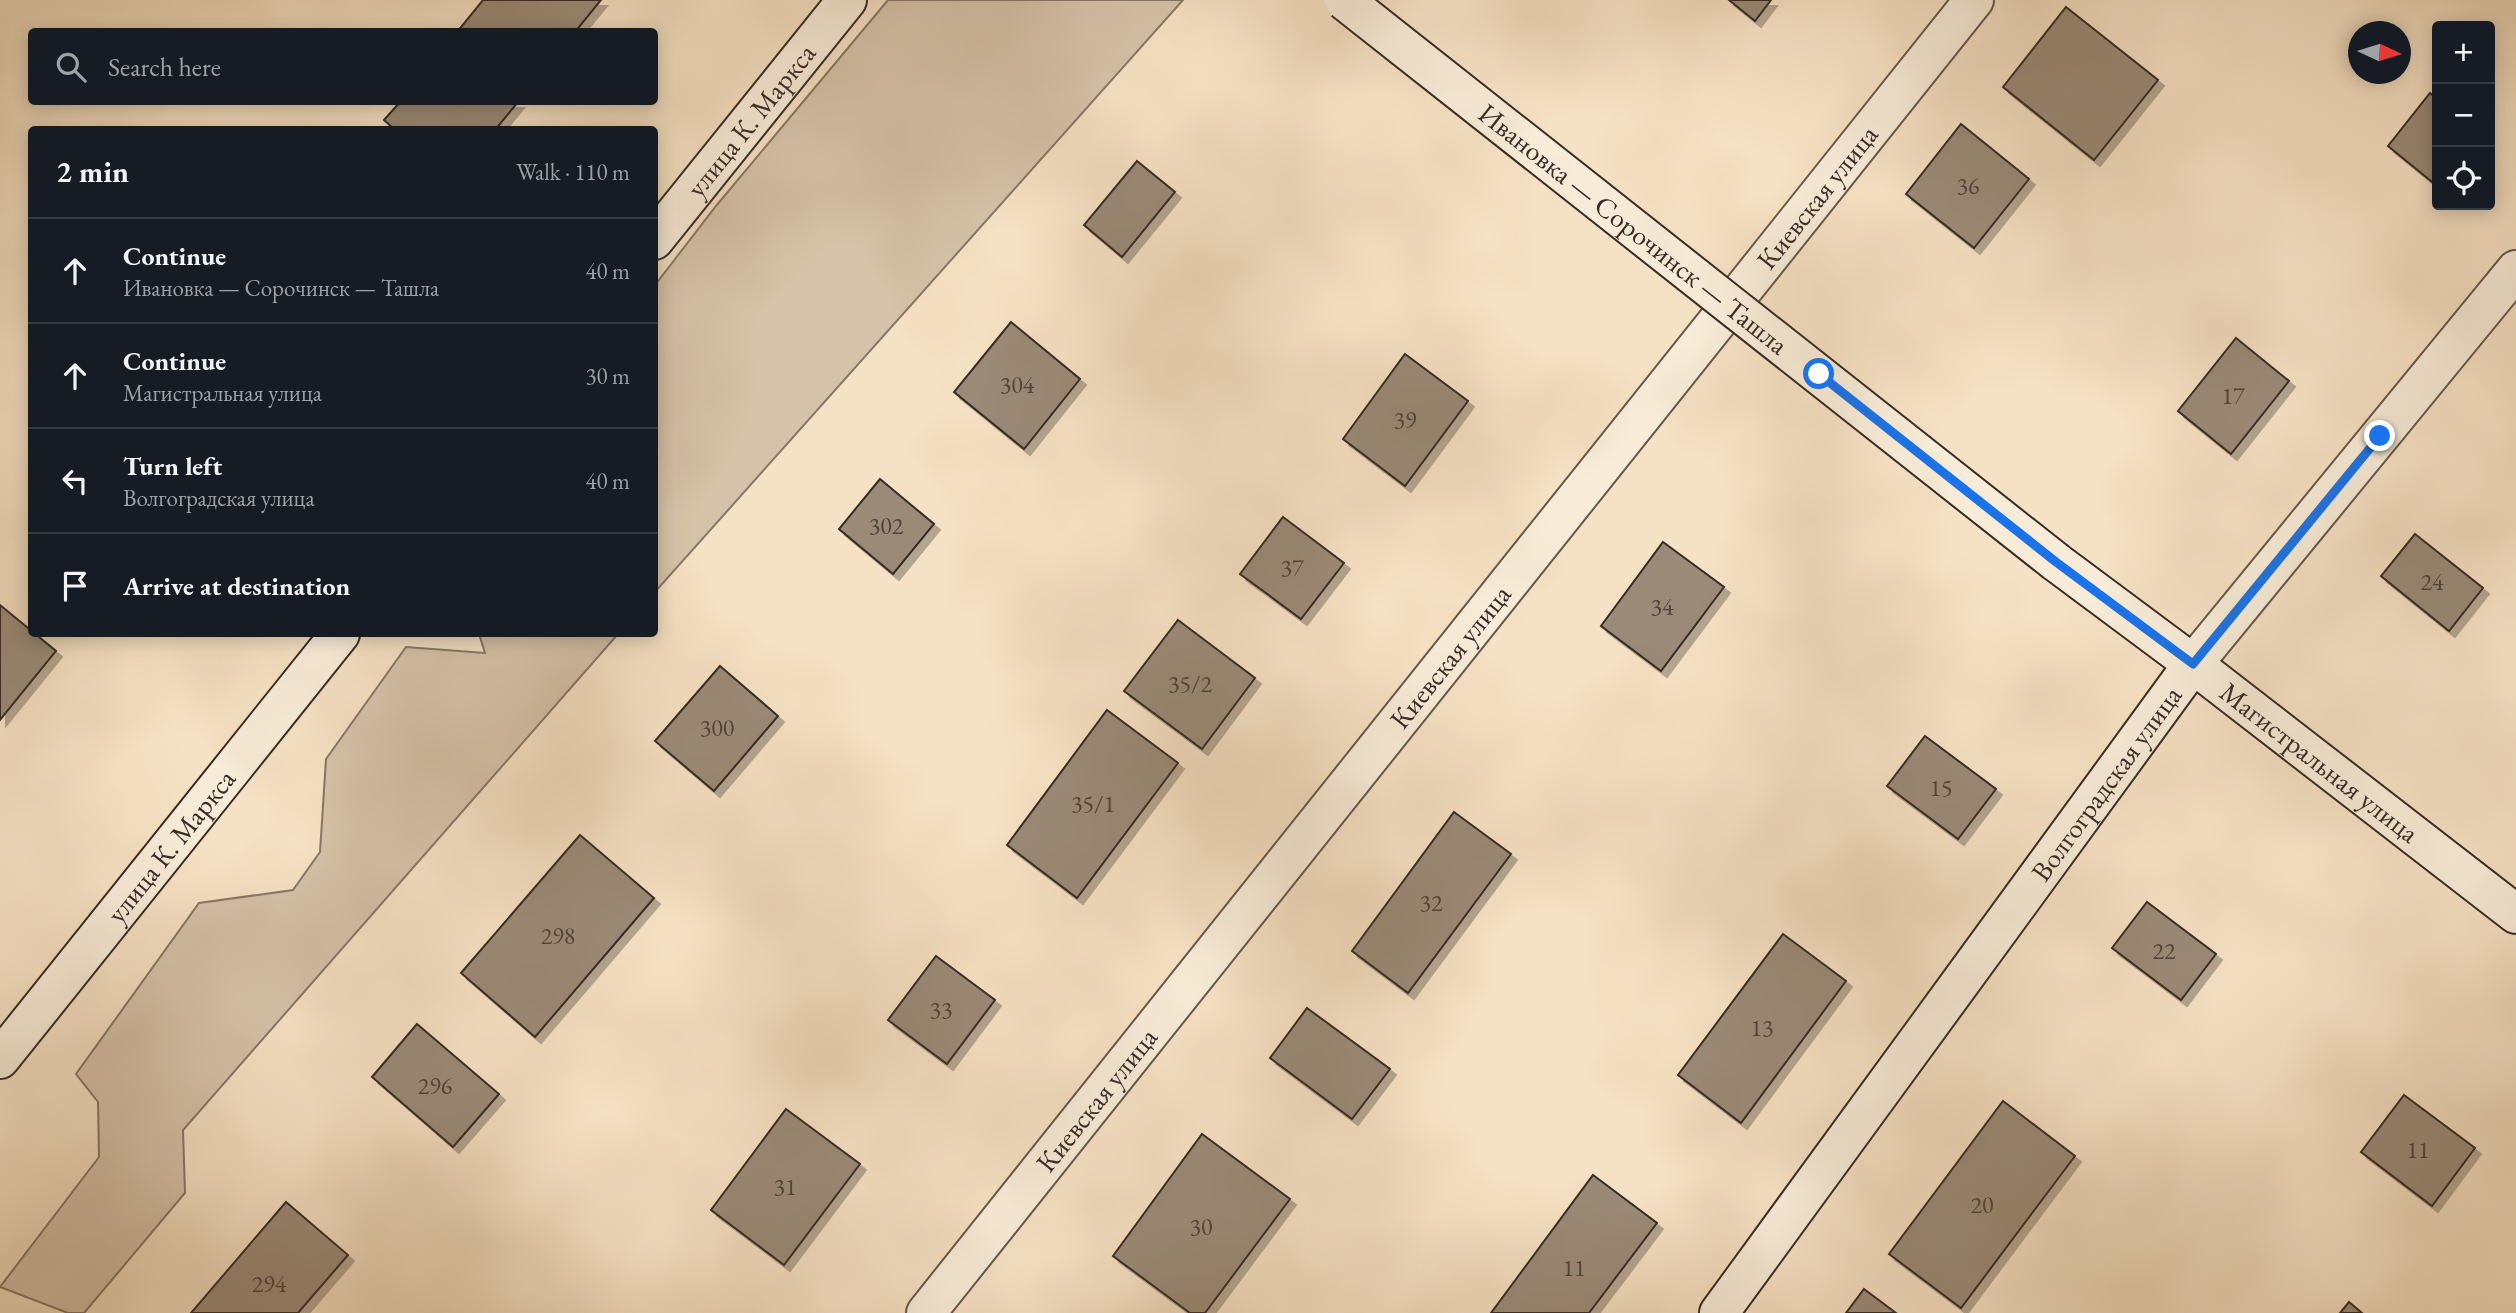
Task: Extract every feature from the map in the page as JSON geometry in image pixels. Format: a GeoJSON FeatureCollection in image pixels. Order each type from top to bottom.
{"type":"FeatureCollection","features":[{"type":"Feature","properties":{"kind":"street","name":"улица К. Маркса"},"geometry":{"type":"LineString","coordinates":[[658,235],[846,0]]}},
{"type":"Feature","properties":{"kind":"street","name":"Ивановка — Сорочинск — Ташла"},"geometry":{"type":"LineString","coordinates":[[1344,0],[2056,562]]}},
{"type":"Feature","properties":{"kind":"street","name":"Киевская улица"},"geometry":{"type":"LineString","coordinates":[[926,1313],[1974,0]]}},
{"type":"Feature","properties":{"kind":"street","name":"Волгоградская улица"},"geometry":{"type":"LineString","coordinates":[[1719,1313],[2193,664],[2516,270]]}},
{"type":"Feature","properties":{"kind":"street","name":"Магистральная улица"},"geometry":{"type":"LineString","coordinates":[[2056,562],[2193,664],[2516,914]]}},
{"type":"Feature","properties":{"kind":"street","name":"улица К. Маркса"},"geometry":{"type":"LineString","coordinates":[[0,1059],[338,637]]}},
{"type":"Feature","properties":{"kind":"shaded area"},"geometry":{"type":"Polygon","coordinates":[[[888,0],[1183,0],[658,589],[658,281],[716,206],[888,0]]]}},
{"type":"Feature","properties":{"kind":"shaded area"},"geometry":{"type":"Polygon","coordinates":[[[480,637],[615,637],[183,1130],[185,1193],[84,1313],[68,1313],[0,1287],[99,1157],[98,1102],[76,1074],[199,903],[293,890],[320,852],[326,759],[406,647],[485,653],[480,637]]]}},
{"type":"Feature","properties":{"kind":"building"},"geometry":{"type":"Polygon","coordinates":[[[483,0],[601,0],[578,28],[460,28],[483,0]]]}},
{"type":"Feature","properties":{"kind":"building"},"geometry":{"type":"Polygon","coordinates":[[[1729,0],[1771,0],[1755,21],[1729,0]]]}},
{"type":"Feature","properties":{"kind":"building"},"geometry":{"type":"Polygon","coordinates":[[[2066,7],[2158,80],[2094,160],[2003,87],[2066,7]]]}},
{"type":"Feature","properties":{"kind":"building"},"geometry":{"type":"Polygon","coordinates":[[[2430,93],[2432,182],[2388,146],[2430,93]]]}},
{"type":"Feature","properties":{"kind":"building"},"geometry":{"type":"Polygon","coordinates":[[[397,105],[516,105],[498,126],[391,126],[384,120],[397,105]]]}},
{"type":"Feature","properties":{"kind":"building"},"geometry":{"type":"Polygon","coordinates":[[[1961,124],[2029,179],[1974,248],[1906,194],[1961,124]]]}},
{"type":"Feature","properties":{"kind":"building"},"geometry":{"type":"Polygon","coordinates":[[[1137,161],[1175,192],[1122,257],[1084,225],[1137,161]]]}},
{"type":"Feature","properties":{"kind":"building"},"geometry":{"type":"Polygon","coordinates":[[[1011,322],[1080,379],[1024,449],[954,392],[1011,322]]]}},
{"type":"Feature","properties":{"kind":"building"},"geometry":{"type":"Polygon","coordinates":[[[2236,338],[2289,381],[2231,454],[2178,411],[2236,338]]]}},
{"type":"Feature","properties":{"kind":"building"},"geometry":{"type":"Polygon","coordinates":[[[1405,354],[1468,401],[1405,486],[1343,439],[1405,354]]]}},
{"type":"Feature","properties":{"kind":"building"},"geometry":{"type":"Polygon","coordinates":[[[880,479],[934,524],[893,574],[839,529],[880,479]]]}},
{"type":"Feature","properties":{"kind":"building"},"geometry":{"type":"Polygon","coordinates":[[[1283,517],[1344,563],[1301,619],[1240,574],[1283,517]]]}},
{"type":"Feature","properties":{"kind":"building"},"geometry":{"type":"Polygon","coordinates":[[[2415,534],[2483,588],[2449,631],[2381,576],[2415,534]]]}},
{"type":"Feature","properties":{"kind":"building"},"geometry":{"type":"Polygon","coordinates":[[[1663,542],[1724,587],[1661,671],[1601,626],[1663,542]]]}},
{"type":"Feature","properties":{"kind":"building"},"geometry":{"type":"Polygon","coordinates":[[[0,605],[28,628],[28,637],[39,637],[56,651],[0,720],[0,605]]]}},
{"type":"Feature","properties":{"kind":"building"},"geometry":{"type":"Polygon","coordinates":[[[1178,620],[1255,678],[1202,749],[1124,691],[1178,620]]]}},
{"type":"Feature","properties":{"kind":"building"},"geometry":{"type":"Polygon","coordinates":[[[720,666],[778,716],[714,791],[655,741],[720,666]]]}},
{"type":"Feature","properties":{"kind":"building"},"geometry":{"type":"Polygon","coordinates":[[[1107,710],[1178,763],[1077,898],[1007,845],[1107,710]]]}},
{"type":"Feature","properties":{"kind":"building"},"geometry":{"type":"Polygon","coordinates":[[[1925,736],[1996,789],[1958,839],[1887,786],[1925,736]]]}},
{"type":"Feature","properties":{"kind":"building"},"geometry":{"type":"Polygon","coordinates":[[[1454,812],[1511,854],[1408,993],[1352,951],[1454,812]]]}},
{"type":"Feature","properties":{"kind":"building"},"geometry":{"type":"Polygon","coordinates":[[[580,835],[654,898],[535,1037],[461,973],[580,835]]]}},
{"type":"Feature","properties":{"kind":"building"},"geometry":{"type":"Polygon","coordinates":[[[2147,902],[2216,954],[2181,1000],[2112,948],[2147,902]]]}},
{"type":"Feature","properties":{"kind":"building"},"geometry":{"type":"Polygon","coordinates":[[[1783,934],[1846,981],[1741,1123],[1678,1075],[1783,934]]]}},
{"type":"Feature","properties":{"kind":"building"},"geometry":{"type":"Polygon","coordinates":[[[936,956],[995,1000],[947,1064],[888,1020],[936,956]]]}},
{"type":"Feature","properties":{"kind":"building"},"geometry":{"type":"Polygon","coordinates":[[[1307,1008],[1390,1069],[1352,1119],[1270,1058],[1307,1008]]]}},
{"type":"Feature","properties":{"kind":"building"},"geometry":{"type":"Polygon","coordinates":[[[417,1024],[499,1094],[453,1147],[372,1077],[417,1024]]]}},
{"type":"Feature","properties":{"kind":"building"},"geometry":{"type":"Polygon","coordinates":[[[2404,1095],[2475,1148],[2432,1206],[2361,1152],[2404,1095]]]}},
{"type":"Feature","properties":{"kind":"building"},"geometry":{"type":"Polygon","coordinates":[[[2003,1101],[2075,1156],[1961,1308],[1889,1254],[2003,1101]]]}},
{"type":"Feature","properties":{"kind":"building"},"geometry":{"type":"Polygon","coordinates":[[[786,1109],[860,1164],[784,1265],[711,1210],[786,1109]]]}},
{"type":"Feature","properties":{"kind":"building"},"geometry":{"type":"Polygon","coordinates":[[[1202,1134],[1290,1199],[1205,1313],[1190,1313],[1113,1256],[1202,1134]]]}},
{"type":"Feature","properties":{"kind":"building"},"geometry":{"type":"Polygon","coordinates":[[[1593,1175],[1657,1223],[1589,1313],[1491,1313],[1593,1175]]]}},
{"type":"Feature","properties":{"kind":"building"},"geometry":{"type":"Polygon","coordinates":[[[286,1202],[348,1255],[298,1313],[191,1313],[286,1202]]]}},
{"type":"Feature","properties":{"kind":"building"},"geometry":{"type":"Polygon","coordinates":[[[1864,1289],[1896,1313],[1846,1313],[1864,1289]]]}},
{"type":"Feature","properties":{"kind":"building"},"geometry":{"type":"Polygon","coordinates":[[[2349,1302],[2362,1313],[2340,1313],[2349,1302]]]}},
{"type":"Feature","properties":{"kind":"route"},"geometry":{"type":"LineString","coordinates":[[1819,374],[2056,562],[2193,664],[2380,436]]}}]}
